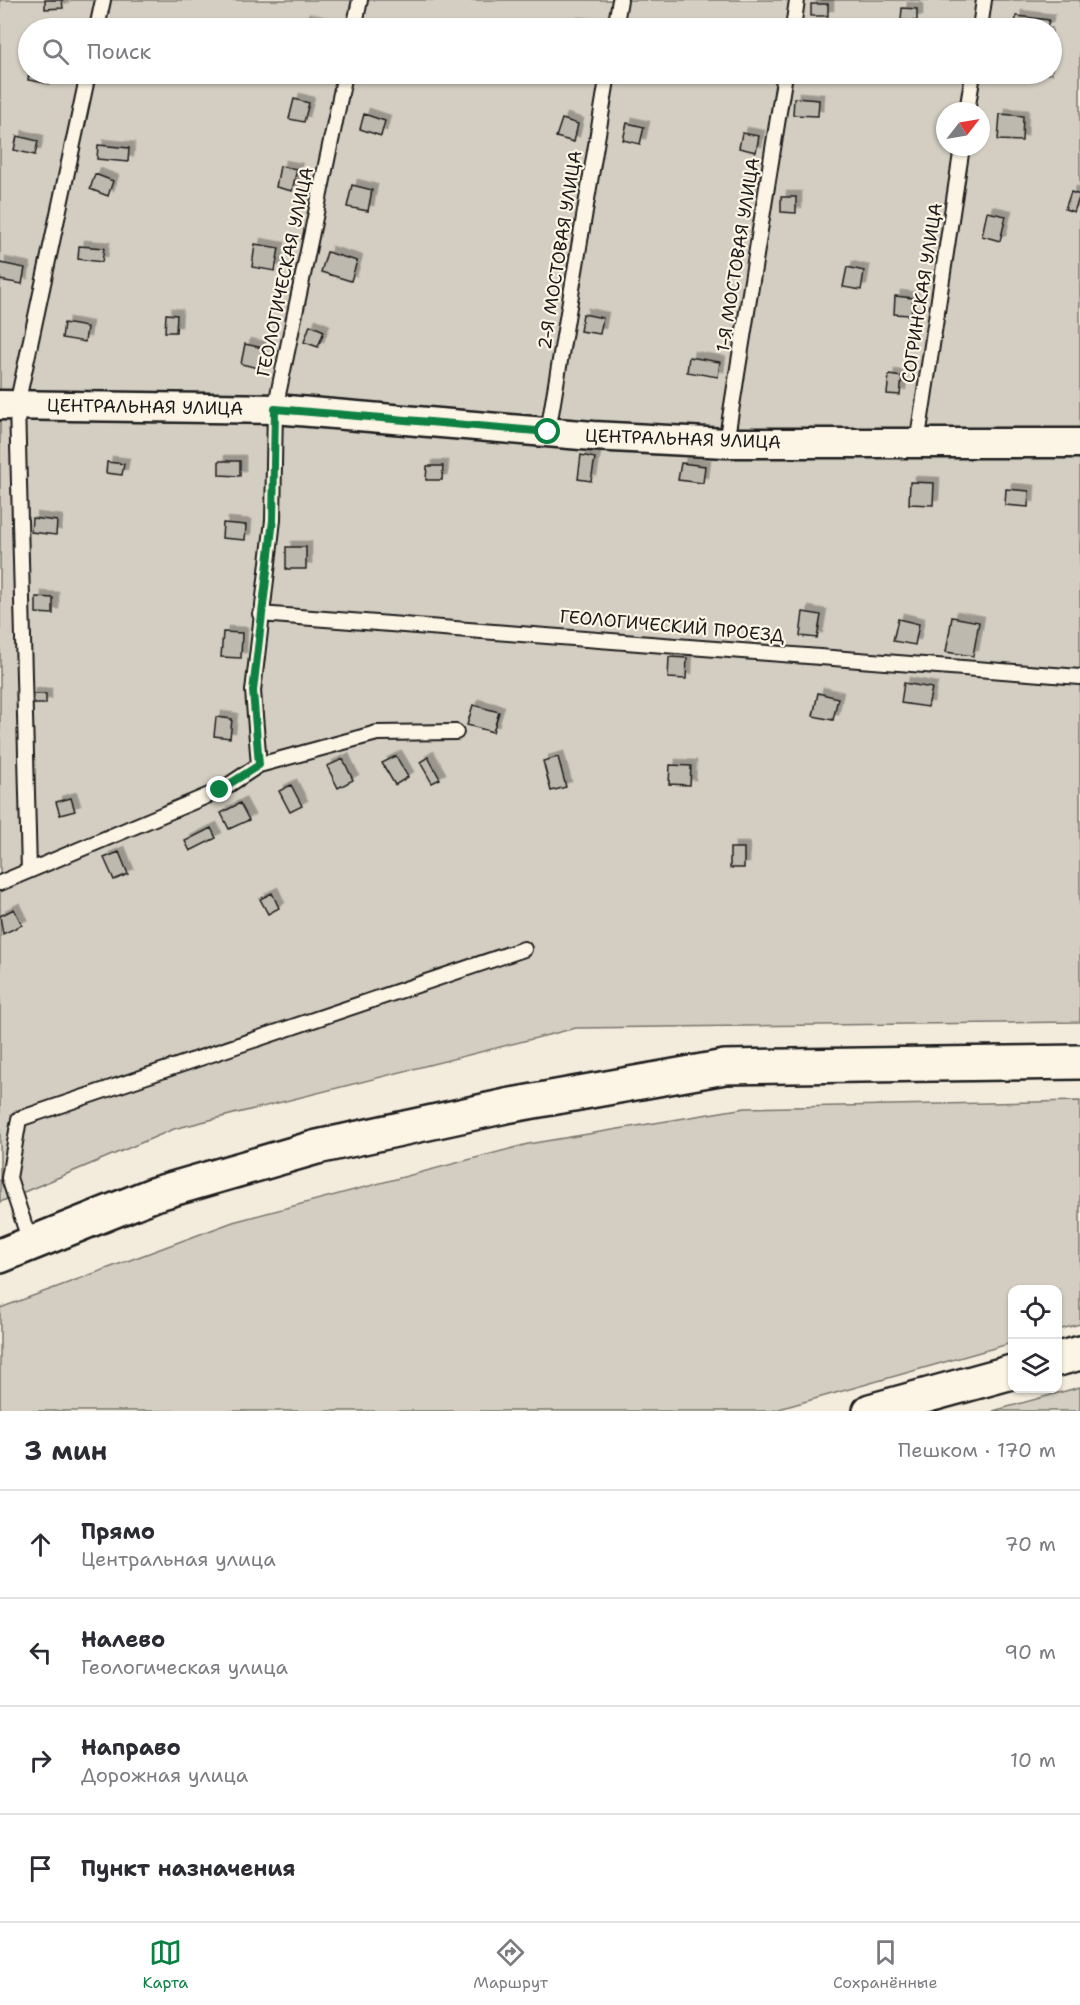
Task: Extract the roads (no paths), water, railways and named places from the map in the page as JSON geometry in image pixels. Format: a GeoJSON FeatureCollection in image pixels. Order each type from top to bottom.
{"type":"FeatureCollection","features":[{"type":"Feature","properties":{"kind":"main road"},"geometry":{"type":"LineString","coordinates":[[0,1256],[30,1242],[155,1194],[318,1147],[506,1106],[725,1067],[1080,1062]]}},
{"type":"Feature","properties":{"kind":"main road"},"geometry":{"type":"LineString","coordinates":[[1062,1358],[1080,1353]]}},
{"type":"Feature","properties":{"kind":"main road"},"geometry":{"type":"LineString","coordinates":[[870,1411],[1008,1373]]}},
{"type":"Feature","properties":{"kind":"street","name":"ЦЕНТРАЛЬНАЯ УЛИЦА"},"geometry":{"type":"LineString","coordinates":[[9,405],[275,409],[548,432],[726,443],[1080,443]]}},
{"type":"Feature","properties":{"kind":"lane"},"geometry":{"type":"LineString","coordinates":[[99,18],[103,0]]}},
{"type":"Feature","properties":{"kind":"lane"},"geometry":{"type":"LineString","coordinates":[[356,18],[360,0]]}},
{"type":"Feature","properties":{"kind":"lane"},"geometry":{"type":"LineString","coordinates":[[617,18],[620,0]]}},
{"type":"Feature","properties":{"kind":"lane"},"geometry":{"type":"LineString","coordinates":[[794,18],[797,0]]}},
{"type":"Feature","properties":{"kind":"lane"},"geometry":{"type":"LineString","coordinates":[[981,18],[984,0]]}},
{"type":"Feature","properties":{"kind":"lane"},"geometry":{"type":"LineString","coordinates":[[29,871],[9,405],[86,84]]}},
{"type":"Feature","properties":{"kind":"lane","name":"ГЕОЛОГИЧЕСКАЯ УЛИЦА"},"geometry":{"type":"LineString","coordinates":[[259,765],[253,691],[260,614],[273,520],[275,409],[343,84]]}},
{"type":"Feature","properties":{"kind":"lane","name":"2-Я МОСТОВАЯ УЛИЦА"},"geometry":{"type":"LineString","coordinates":[[548,432],[606,84]]}},
{"type":"Feature","properties":{"kind":"lane","name":"1-Я МОСТОВАЯ УЛИЦА"},"geometry":{"type":"LineString","coordinates":[[726,443],[783,84]]}},
{"type":"Feature","properties":{"kind":"lane"},"geometry":{"type":"LineString","coordinates":[[968,102],[971,84]]}},
{"type":"Feature","properties":{"kind":"lane","name":"СОГРИНСКАЯ УЛИЦА"},"geometry":{"type":"LineString","coordinates":[[917,444],[961,156]]}},
{"type":"Feature","properties":{"kind":"lane","name":"ГЕОЛОГИЧЕСКИЙ ПРОЕЗД"},"geometry":{"type":"LineString","coordinates":[[260,614],[1080,677]]}},
{"type":"Feature","properties":{"kind":"lane"},"geometry":{"type":"LineString","coordinates":[[0,883],[220,790],[259,765],[377,733],[456,732]]}},
{"type":"Feature","properties":{"kind":"lane"},"geometry":{"type":"LineString","coordinates":[[30,1242],[9,1178],[19,1119],[524,949]]}}]}
